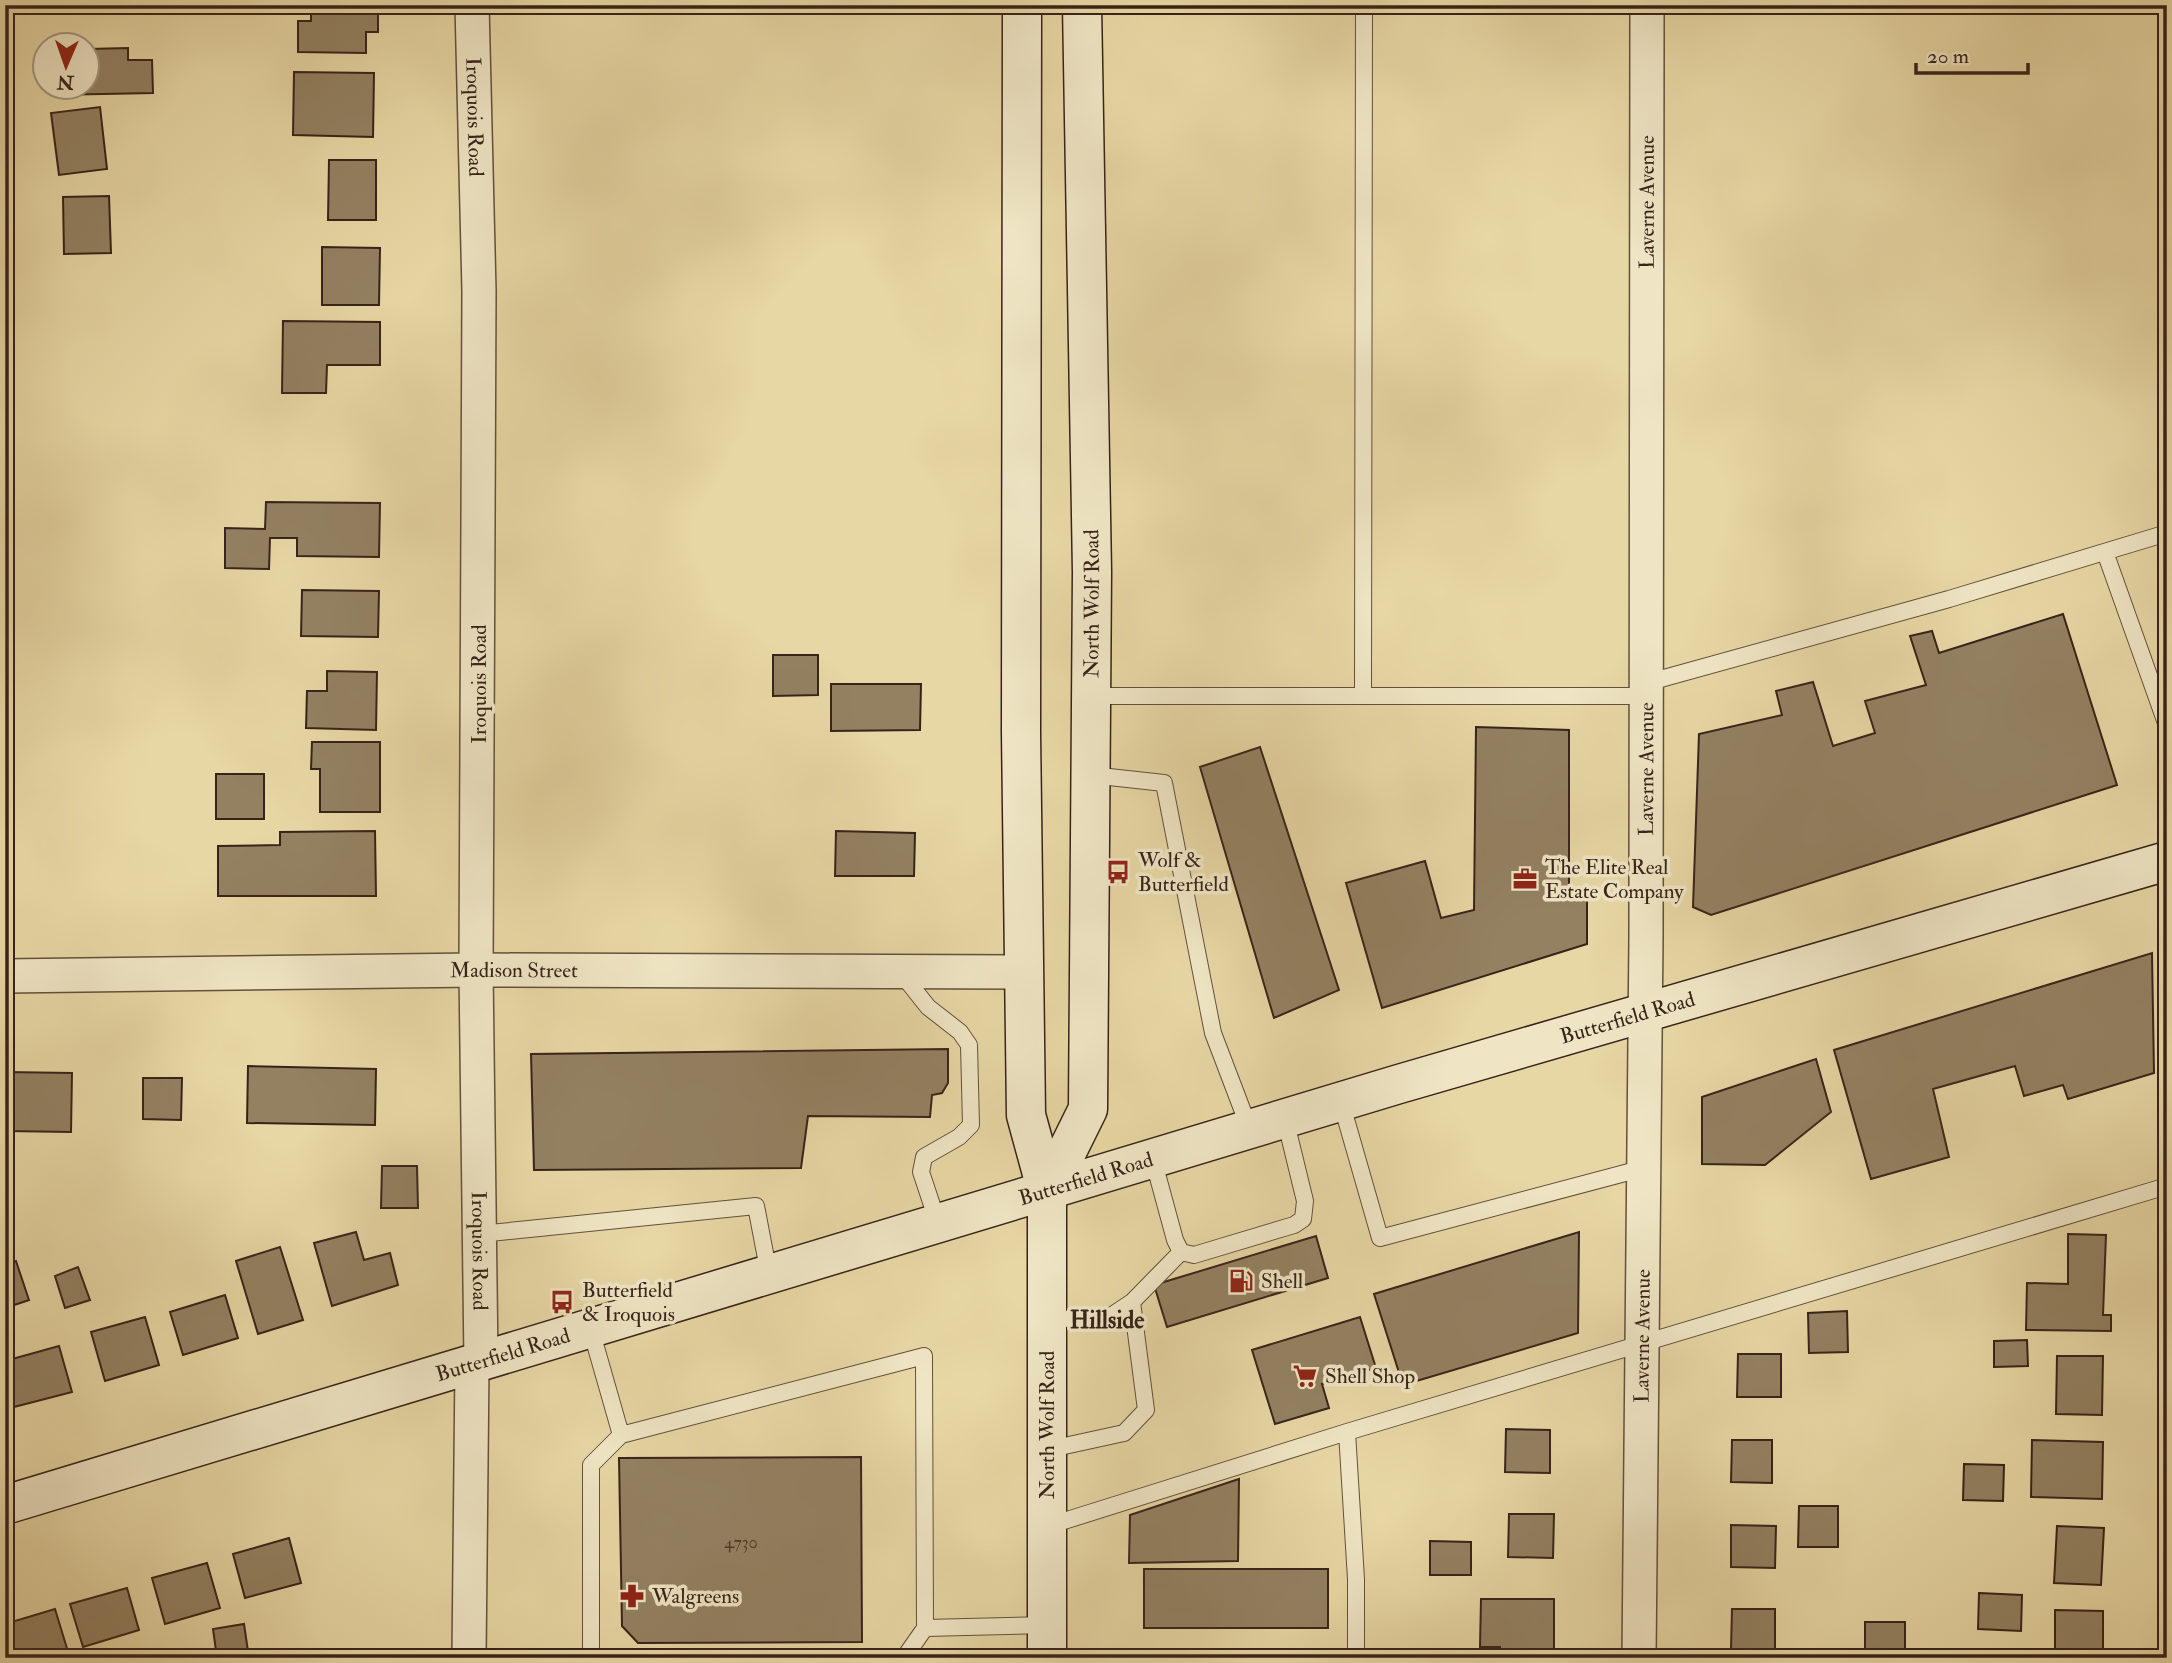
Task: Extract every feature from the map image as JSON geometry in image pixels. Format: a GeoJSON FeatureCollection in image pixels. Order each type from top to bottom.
{"type":"FeatureCollection","features":[{"type":"Feature","properties":{"kind":"main road","name":"North Wolf Road"},"geometry":{"type":"LineString","coordinates":[[1022,5],[1021,742],[1026,1115],[1047,1192],[1047,1642]]}},
{"type":"Feature","properties":{"kind":"main road","name":"North Wolf Road"},"geometry":{"type":"LineString","coordinates":[[1047,1192],[1088,1109],[1092,572],[1082,5]]}},
{"type":"Feature","properties":{"kind":"main road","name":"Butterfield Road"},"geometry":{"type":"LineString","coordinates":[[5,1505],[1341,1102],[2167,861]]}},
{"type":"Feature","properties":{"kind":"street","name":"Iroquois Road"},"geometry":{"type":"LineString","coordinates":[[469,1658],[480,1234],[477,970],[479,305],[472,5]]}},
{"type":"Feature","properties":{"kind":"street","name":"Laverne Avenue"},"geometry":{"type":"LineString","coordinates":[[1639,1658],[1645,1014],[1647,5]]}},
{"type":"Feature","properties":{"kind":"street","name":"Madison Street"},"geometry":{"type":"LineString","coordinates":[[5,976],[477,970],[1024,972]]}},
{"type":"Feature","properties":{"kind":"lane"},"geometry":{"type":"LineString","coordinates":[[1363,696],[1364,5]]}},
{"type":"Feature","properties":{"kind":"lane"},"geometry":{"type":"LineString","coordinates":[[1092,696],[1363,696],[1646,690],[2167,533]]}},
{"type":"Feature","properties":{"kind":"lane"},"geometry":{"type":"LineString","coordinates":[[2105,552],[2167,726]]}},
{"type":"Feature","properties":{"kind":"lane"},"geometry":{"type":"LineString","coordinates":[[1091,774],[1164,783],[1213,1033],[1268,1125],[1305,1201],[1303,1219],[1294,1225],[1194,1255],[1181,1252]]}},
{"type":"Feature","properties":{"kind":"lane"},"geometry":{"type":"LineString","coordinates":[[901,973],[928,1007],[960,1032],[969,1045],[971,1125],[959,1137],[924,1157],[921,1172],[938,1223]]}},
{"type":"Feature","properties":{"kind":"lane"},"geometry":{"type":"LineString","coordinates":[[1341,1102],[1380,1238],[1644,1168]]}},
{"type":"Feature","properties":{"kind":"lane"},"geometry":{"type":"LineString","coordinates":[[1153,1160],[1175,1240],[1181,1252]]}},
{"type":"Feature","properties":{"kind":"lane"},"geometry":{"type":"LineString","coordinates":[[1046,1527],[1348,1432],[2167,1186]]}},
{"type":"Feature","properties":{"kind":"lane"},"geometry":{"type":"LineString","coordinates":[[480,1234],[756,1206],[769,1275]]}},
{"type":"Feature","properties":{"kind":"lane"},"geometry":{"type":"LineString","coordinates":[[1047,1320],[1111,1316],[1132,1302],[1181,1252]]}},
{"type":"Feature","properties":{"kind":"lane"},"geometry":{"type":"LineString","coordinates":[[1046,1450],[1124,1433],[1146,1410],[1132,1302]]}},
{"type":"Feature","properties":{"kind":"lane"},"geometry":{"type":"LineString","coordinates":[[590,1330],[621,1435]]}},
{"type":"Feature","properties":{"kind":"lane"},"geometry":{"type":"LineString","coordinates":[[591,1658],[591,1465],[621,1435],[924,1356],[925,1628],[904,1658]]}},
{"type":"Feature","properties":{"kind":"lane"},"geometry":{"type":"LineString","coordinates":[[1348,1432],[1356,1578],[1356,1658]]}},
{"type":"Feature","properties":{"kind":"lane"},"geometry":{"type":"LineString","coordinates":[[925,1628],[1047,1642]]}},
{"type":"Feature","properties":{"kind":"building"},"geometry":{"type":"Polygon","coordinates":[[[45,5],[92,5],[92,9],[46,11],[45,5]]]}},
{"type":"Feature","properties":{"kind":"building"},"geometry":{"type":"Polygon","coordinates":[[[311,5],[378,5],[378,32],[366,32],[366,53],[298,52],[298,21],[311,21],[311,5]]]}},
{"type":"Feature","properties":{"kind":"building"},"geometry":{"type":"Polygon","coordinates":[[[128,48],[128,60],[152,60],[153,93],[102,94],[102,49],[128,48]]]}},
{"type":"Feature","properties":{"kind":"building"},"geometry":{"type":"Polygon","coordinates":[[[294,72],[374,73],[373,137],[293,135],[294,72]]]}},
{"type":"Feature","properties":{"kind":"building"},"geometry":{"type":"Polygon","coordinates":[[[100,107],[107,169],[59,175],[51,113],[100,107]]]}},
{"type":"Feature","properties":{"kind":"building"},"geometry":{"type":"Polygon","coordinates":[[[329,160],[376,160],[376,220],[328,220],[329,160]]]}},
{"type":"Feature","properties":{"kind":"building"},"geometry":{"type":"Polygon","coordinates":[[[109,196],[111,253],[64,254],[63,197],[109,196]]]}},
{"type":"Feature","properties":{"kind":"building"},"geometry":{"type":"Polygon","coordinates":[[[322,247],[380,248],[379,305],[322,305],[322,247]]]}},
{"type":"Feature","properties":{"kind":"building"},"geometry":{"type":"Polygon","coordinates":[[[283,321],[380,322],[380,365],[327,365],[326,393],[282,393],[283,321]]]}},
{"type":"Feature","properties":{"kind":"building"},"geometry":{"type":"Polygon","coordinates":[[[266,502],[380,503],[379,557],[297,556],[297,538],[270,538],[269,569],[225,568],[225,528],[265,529],[266,502]]]}},
{"type":"Feature","properties":{"kind":"building"},"geometry":{"type":"Polygon","coordinates":[[[302,590],[379,591],[378,637],[301,636],[302,590]]]}},
{"type":"Feature","properties":{"kind":"building"},"geometry":{"type":"Polygon","coordinates":[[[2063,614],[2117,785],[1711,915],[1693,907],[1699,734],[1782,715],[1776,691],[1813,682],[1833,746],[1875,733],[1865,701],[1926,685],[1910,636],[1932,631],[1939,653],[2063,614]]]}},
{"type":"Feature","properties":{"kind":"building"},"geometry":{"type":"Polygon","coordinates":[[[773,655],[818,655],[818,695],[773,696],[773,655]]]}},
{"type":"Feature","properties":{"kind":"building"},"geometry":{"type":"Polygon","coordinates":[[[327,671],[377,672],[376,730],[306,728],[307,691],[327,691],[327,671]]]}},
{"type":"Feature","properties":{"kind":"building"},"geometry":{"type":"Polygon","coordinates":[[[831,684],[921,684],[920,730],[831,731],[831,684]]]}},
{"type":"Feature","properties":{"kind":"building"},"geometry":{"type":"Polygon","coordinates":[[[1476,727],[1569,730],[1569,899],[1587,900],[1587,944],[1382,1008],[1346,883],[1425,861],[1441,918],[1474,910],[1476,727]]]}},
{"type":"Feature","properties":{"kind":"building"},"geometry":{"type":"Polygon","coordinates":[[[312,742],[380,742],[380,812],[320,812],[320,769],[311,769],[312,742]]]}},
{"type":"Feature","properties":{"kind":"building"},"geometry":{"type":"Polygon","coordinates":[[[1260,747],[1339,990],[1274,1018],[1200,767],[1260,747]]]}},
{"type":"Feature","properties":{"kind":"building"},"geometry":{"type":"Polygon","coordinates":[[[216,774],[264,774],[264,819],[216,819],[216,774]]]}},
{"type":"Feature","properties":{"kind":"building"},"geometry":{"type":"Polygon","coordinates":[[[375,831],[376,896],[218,896],[218,846],[280,845],[280,832],[375,831]]]}},
{"type":"Feature","properties":{"kind":"building"},"geometry":{"type":"Polygon","coordinates":[[[836,831],[915,833],[914,876],[835,876],[836,831]]]}},
{"type":"Feature","properties":{"kind":"building"},"geometry":{"type":"Polygon","coordinates":[[[2152,953],[2154,1073],[2068,1099],[2063,1085],[2024,1096],[2015,1066],[1933,1089],[1949,1157],[1871,1179],[1834,1050],[2152,953]]]}},
{"type":"Feature","properties":{"kind":"building"},"geometry":{"type":"Polygon","coordinates":[[[948,1049],[948,1083],[942,1093],[932,1095],[930,1117],[808,1116],[801,1168],[534,1170],[531,1054],[948,1049]]]}},
{"type":"Feature","properties":{"kind":"building"},"geometry":{"type":"Polygon","coordinates":[[[1816,1059],[1831,1112],[1765,1165],[1702,1164],[1702,1097],[1816,1059]]]}},
{"type":"Feature","properties":{"kind":"building"},"geometry":{"type":"Polygon","coordinates":[[[248,1066],[376,1069],[375,1125],[247,1123],[248,1066]]]}},
{"type":"Feature","properties":{"kind":"building"},"geometry":{"type":"Polygon","coordinates":[[[5,1072],[72,1073],[71,1132],[5,1131],[5,1072]]]}},
{"type":"Feature","properties":{"kind":"building"},"geometry":{"type":"Polygon","coordinates":[[[143,1078],[182,1078],[181,1120],[143,1119],[143,1078]]]}},
{"type":"Feature","properties":{"kind":"building"},"geometry":{"type":"Polygon","coordinates":[[[382,1166],[417,1166],[418,1208],[381,1208],[382,1166]]]}},
{"type":"Feature","properties":{"kind":"building"},"geometry":{"type":"Polygon","coordinates":[[[356,1232],[364,1260],[390,1253],[398,1285],[332,1306],[314,1243],[356,1232]]]}},
{"type":"Feature","properties":{"kind":"building"},"geometry":{"type":"Polygon","coordinates":[[[1579,1232],[1578,1333],[1403,1385],[1374,1294],[1579,1232]]]}},
{"type":"Feature","properties":{"kind":"building"},"geometry":{"type":"Polygon","coordinates":[[[2068,1234],[2106,1235],[2103,1315],[2111,1315],[2111,1331],[2026,1330],[2027,1283],[2068,1284],[2068,1234]]]}},
{"type":"Feature","properties":{"kind":"building","name":"Shell"},"geometry":{"type":"Polygon","coordinates":[[[1316,1236],[1328,1278],[1167,1327],[1154,1285],[1316,1236]]]}},
{"type":"Feature","properties":{"kind":"building"},"geometry":{"type":"Polygon","coordinates":[[[280,1247],[303,1320],[258,1334],[236,1261],[280,1247]]]}},
{"type":"Feature","properties":{"kind":"building"},"geometry":{"type":"Polygon","coordinates":[[[16,1261],[29,1300],[5,1308],[5,1265],[16,1261]]]}},
{"type":"Feature","properties":{"kind":"building"},"geometry":{"type":"Polygon","coordinates":[[[78,1267],[90,1300],[65,1308],[55,1276],[78,1267]]]}},
{"type":"Feature","properties":{"kind":"building"},"geometry":{"type":"Polygon","coordinates":[[[225,1295],[238,1338],[183,1355],[170,1312],[225,1295]]]}},
{"type":"Feature","properties":{"kind":"building"},"geometry":{"type":"Polygon","coordinates":[[[1847,1311],[1848,1352],[1809,1353],[1808,1313],[1847,1311]]]}},
{"type":"Feature","properties":{"kind":"building"},"geometry":{"type":"Polygon","coordinates":[[[145,1317],[159,1365],[105,1381],[91,1332],[145,1317]]]}},
{"type":"Feature","properties":{"kind":"building","name":"Shell Shop"},"geometry":{"type":"Polygon","coordinates":[[[1360,1317],[1376,1368],[1322,1384],[1329,1408],[1275,1424],[1252,1350],[1360,1317]]]}},
{"type":"Feature","properties":{"kind":"building"},"geometry":{"type":"Polygon","coordinates":[[[2027,1340],[2028,1366],[1994,1367],[1994,1341],[2027,1340]]]}},
{"type":"Feature","properties":{"kind":"building"},"geometry":{"type":"Polygon","coordinates":[[[59,1346],[72,1392],[14,1407],[5,1361],[59,1346]]]}},
{"type":"Feature","properties":{"kind":"building"},"geometry":{"type":"Polygon","coordinates":[[[1738,1354],[1781,1354],[1781,1397],[1737,1397],[1738,1354]]]}},
{"type":"Feature","properties":{"kind":"building"},"geometry":{"type":"Polygon","coordinates":[[[2057,1356],[2103,1356],[2102,1415],[2056,1414],[2057,1356]]]}},
{"type":"Feature","properties":{"kind":"building"},"geometry":{"type":"Polygon","coordinates":[[[1506,1429],[1550,1430],[1550,1473],[1505,1472],[1506,1429]]]}},
{"type":"Feature","properties":{"kind":"building"},"geometry":{"type":"Polygon","coordinates":[[[1732,1440],[1772,1440],[1772,1483],[1731,1482],[1732,1440]]]}},
{"type":"Feature","properties":{"kind":"building"},"geometry":{"type":"Polygon","coordinates":[[[2032,1440],[2103,1442],[2102,1499],[2031,1497],[2032,1440]]]}},
{"type":"Feature","properties":{"kind":"building","name":"Walgreens"},"geometry":{"type":"Polygon","coordinates":[[[861,1457],[862,1642],[638,1643],[622,1626],[619,1458],[861,1457]]]}},
{"type":"Feature","properties":{"kind":"building"},"geometry":{"type":"Polygon","coordinates":[[[1964,1464],[2004,1465],[2003,1501],[1963,1500],[1964,1464]]]}},
{"type":"Feature","properties":{"kind":"building"},"geometry":{"type":"Polygon","coordinates":[[[1239,1479],[1238,1561],[1129,1563],[1130,1515],[1239,1479]]]}},
{"type":"Feature","properties":{"kind":"building"},"geometry":{"type":"Polygon","coordinates":[[[1799,1506],[1838,1506],[1838,1547],[1798,1547],[1799,1506]]]}},
{"type":"Feature","properties":{"kind":"building"},"geometry":{"type":"Polygon","coordinates":[[[1509,1514],[1554,1514],[1553,1558],[1508,1557],[1509,1514]]]}},
{"type":"Feature","properties":{"kind":"building"},"geometry":{"type":"Polygon","coordinates":[[[1731,1525],[1776,1526],[1775,1568],[1731,1567],[1731,1525]]]}},
{"type":"Feature","properties":{"kind":"building"},"geometry":{"type":"Polygon","coordinates":[[[2057,1526],[2104,1528],[2101,1585],[2054,1583],[2057,1526]]]}},
{"type":"Feature","properties":{"kind":"building"},"geometry":{"type":"Polygon","coordinates":[[[289,1538],[301,1583],[245,1598],[233,1554],[289,1538]]]}},
{"type":"Feature","properties":{"kind":"building"},"geometry":{"type":"Polygon","coordinates":[[[1430,1541],[1471,1542],[1471,1575],[1430,1575],[1430,1541]]]}},
{"type":"Feature","properties":{"kind":"building"},"geometry":{"type":"Polygon","coordinates":[[[207,1563],[220,1608],[165,1624],[152,1578],[207,1563]]]}},
{"type":"Feature","properties":{"kind":"building"},"geometry":{"type":"Polygon","coordinates":[[[1144,1569],[1328,1569],[1328,1628],[1144,1628],[1144,1569]]]}},
{"type":"Feature","properties":{"kind":"building"},"geometry":{"type":"Polygon","coordinates":[[[127,1588],[139,1630],[83,1647],[70,1604],[127,1588]]]}},
{"type":"Feature","properties":{"kind":"building"},"geometry":{"type":"Polygon","coordinates":[[[1979,1593],[2022,1595],[2021,1631],[1978,1629],[1979,1593]]]}},
{"type":"Feature","properties":{"kind":"building"},"geometry":{"type":"Polygon","coordinates":[[[1481,1599],[1554,1599],[1554,1658],[1500,1658],[1500,1647],[1480,1647],[1481,1599]]]}},
{"type":"Feature","properties":{"kind":"building"},"geometry":{"type":"Polygon","coordinates":[[[55,1609],[69,1655],[11,1658],[5,1639],[5,1624],[55,1609]]]}},
{"type":"Feature","properties":{"kind":"building"},"geometry":{"type":"Polygon","coordinates":[[[1732,1609],[1775,1609],[1775,1650],[1731,1649],[1732,1609]]]}},
{"type":"Feature","properties":{"kind":"building"},"geometry":{"type":"Polygon","coordinates":[[[2055,1610],[2103,1611],[2103,1658],[2055,1658],[2055,1610]]]}},
{"type":"Feature","properties":{"kind":"building"},"geometry":{"type":"Polygon","coordinates":[[[1865,1622],[1905,1622],[1905,1658],[1865,1658],[1865,1622]]]}},
{"type":"Feature","properties":{"kind":"building"},"geometry":{"type":"Polygon","coordinates":[[[244,1624],[249,1658],[217,1658],[213,1629],[244,1624]]]}},
{"type":"Feature","properties":{"kind":"place","name":"Wolf & Butterfield"},"geometry":{"type":"Point","coordinates":[1118,872]}},
{"type":"Feature","properties":{"kind":"place","name":"The Elite Real Estate Company"},"geometry":{"type":"Point","coordinates":[1525,879]}},
{"type":"Feature","properties":{"kind":"place","name":"Shell"},"geometry":{"type":"Point","coordinates":[1241,1281]}},
{"type":"Feature","properties":{"kind":"place","name":"Butterfield & Iroquois"},"geometry":{"type":"Point","coordinates":[562,1302]}},
{"type":"Feature","properties":{"kind":"place","name":"Shell Shop"},"geometry":{"type":"Point","coordinates":[1305,1376]}},
{"type":"Feature","properties":{"kind":"place","name":"Walgreens"},"geometry":{"type":"Point","coordinates":[632,1596]}},
{"type":"Feature","properties":{"kind":"district","name":"Hillside"},"geometry":{"type":"Point","coordinates":[1107,1320]}}]}
